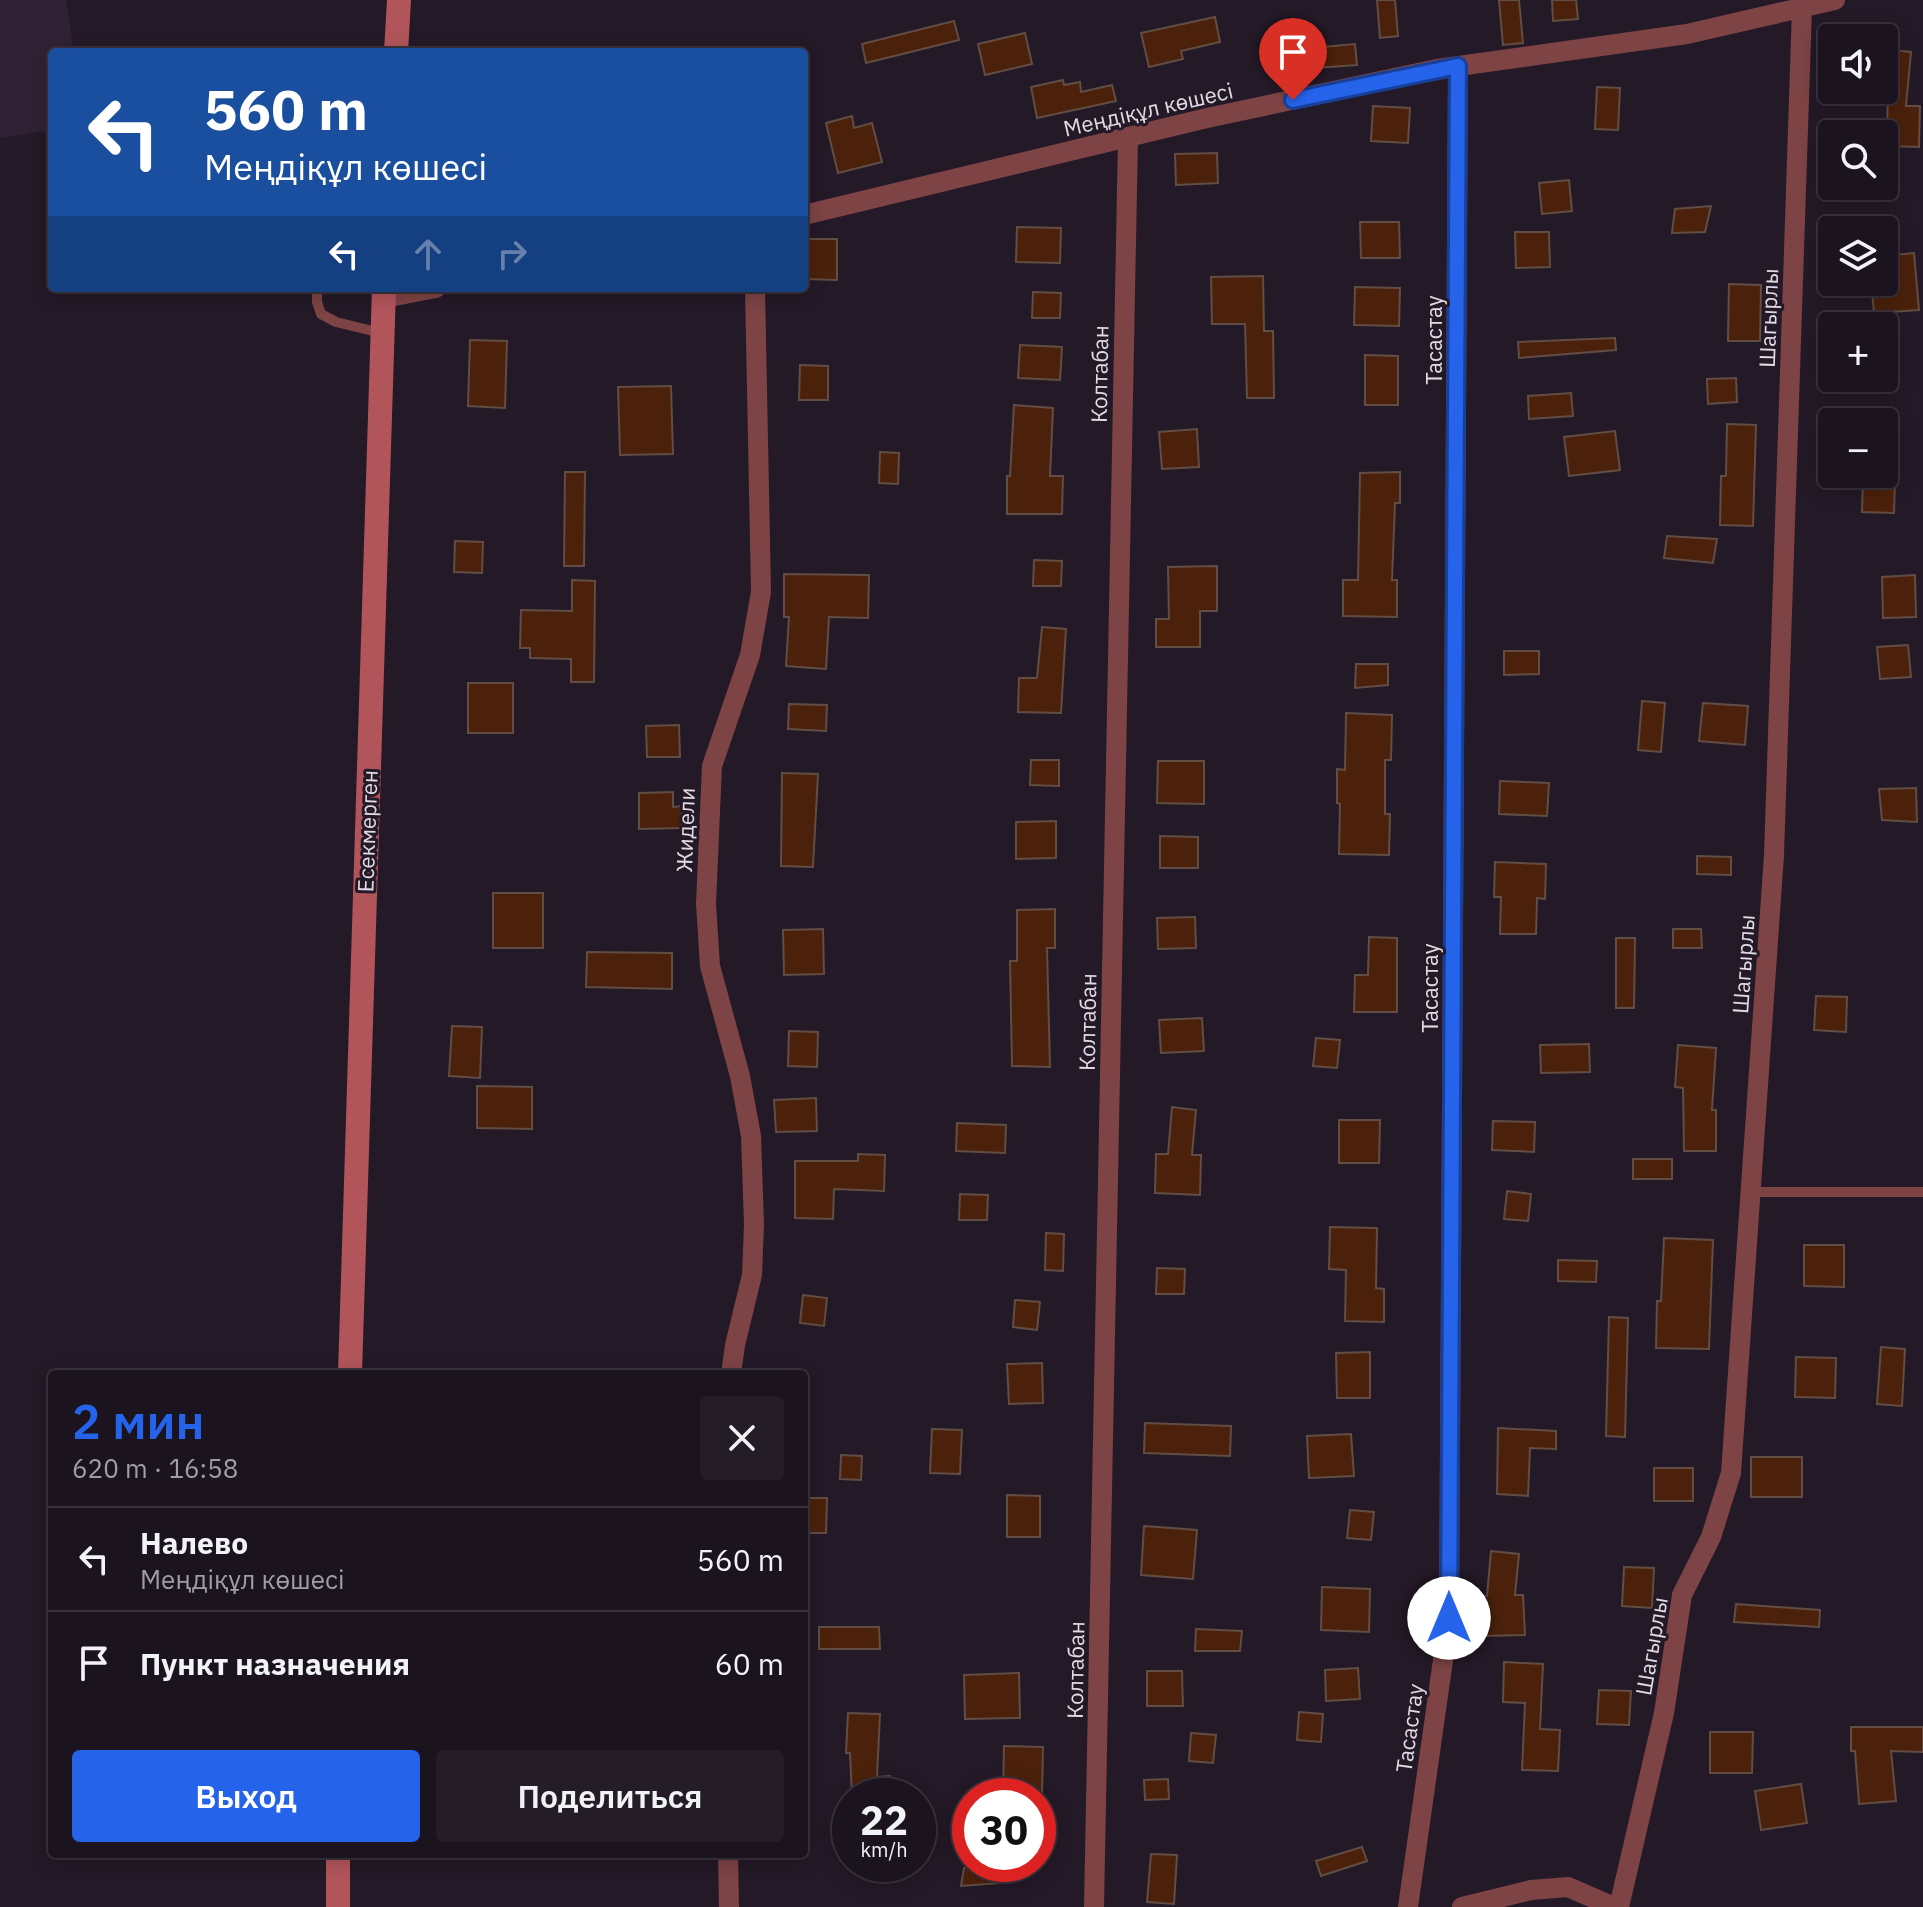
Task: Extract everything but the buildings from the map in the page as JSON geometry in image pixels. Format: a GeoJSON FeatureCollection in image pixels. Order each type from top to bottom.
{"type":"FeatureCollection","features":[{"type":"Feature","properties":{"kind":"street"},"geometry":{"type":"LineString","coordinates":[[396,48],[399,0]]}},
{"type":"Feature","properties":{"kind":"street","name":"Меңдіқұл көшесі"},"geometry":{"type":"LineString","coordinates":[[808,214],[1207,118],[1458,66],[1687,34],[1835,0]]}},
{"type":"Feature","properties":{"kind":"street","name":"Шагырлы"},"geometry":{"type":"LineString","coordinates":[[1619,1907],[1664,1713],[1682,1595],[1711,1537],[1731,1473],[1774,855],[1802,8]]}},
{"type":"Feature","properties":{"kind":"street","name":"Тасастау"},"geometry":{"type":"LineString","coordinates":[[1408,1907],[1449,1618],[1458,66]]}},
{"type":"Feature","properties":{"kind":"street","name":"Колтабан"},"geometry":{"type":"LineString","coordinates":[[1094,1907],[1128,138]]}},
{"type":"Feature","properties":{"kind":"street","name":"Жидели"},"geometry":{"type":"LineString","coordinates":[[732,1370],[752,1275],[751,1136],[740,1076],[710,966],[706,904],[712,766],[750,655],[761,592],[755,292]]}},
{"type":"Feature","properties":{"kind":"street","name":"Eсекмерген"},"geometry":{"type":"LineString","coordinates":[[350,1370],[384,293]]}},
{"type":"Feature","properties":{"kind":"street"},"geometry":{"type":"LineString","coordinates":[[338,1858],[338,1907]]}},
{"type":"Feature","properties":{"kind":"street"},"geometry":{"type":"LineString","coordinates":[[728,1858],[729,1907]]}},
{"type":"Feature","properties":{"kind":"street"},"geometry":{"type":"LineString","coordinates":[[1462,1907],[1531,1890],[1568,1887],[1608,1907]]}},
{"type":"Feature","properties":{"kind":"lane"},"geometry":{"type":"LineString","coordinates":[[317,292],[321,314],[336,322],[383,333]]}},
{"type":"Feature","properties":{"kind":"lane"},"geometry":{"type":"LineString","coordinates":[[1751,1192],[1923,1192]]}},
{"type":"Feature","properties":{"kind":"shaded area"},"geometry":{"type":"Polygon","coordinates":[[[0,0],[66,0],[73,48],[48,48],[48,131],[0,138],[0,0]]]}},
{"type":"Feature","properties":{"kind":"route"},"geometry":{"type":"LineString","coordinates":[[1293,100],[1458,66],[1449,1618]]}}]}
